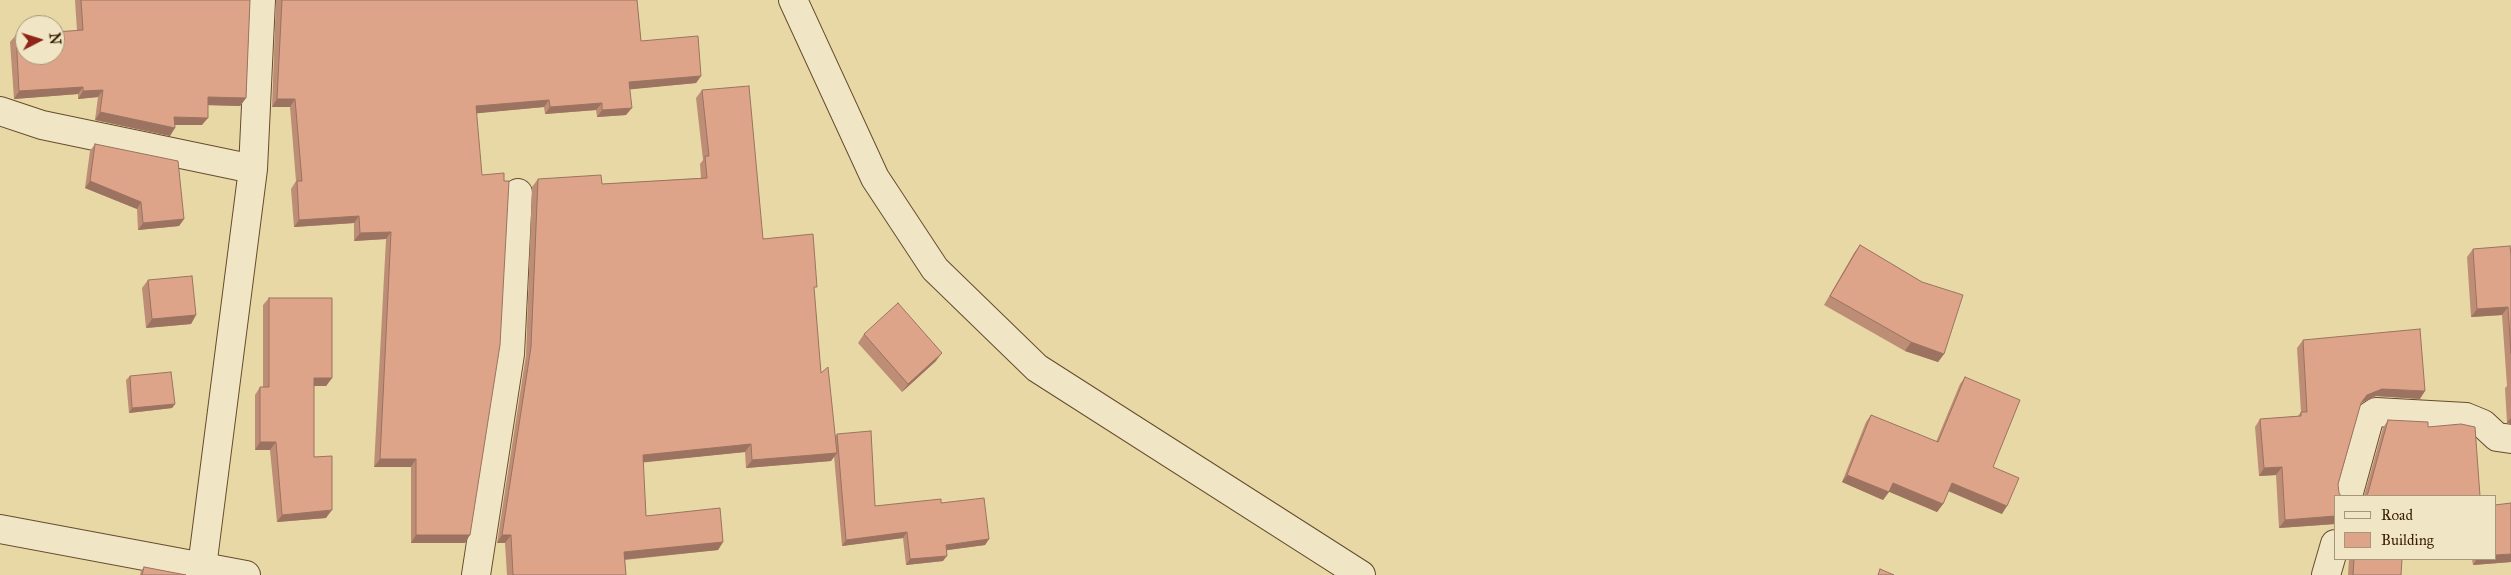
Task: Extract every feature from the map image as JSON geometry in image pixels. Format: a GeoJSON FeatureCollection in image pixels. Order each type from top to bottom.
{"type":"FeatureCollection","features":[{"type":"Feature","properties":{"kind":"street"},"geometry":{"type":"LineString","coordinates":[[202,571],[253,169],[260,0]]}},
{"type":"Feature","properties":{"kind":"street"},"geometry":{"type":"LineString","coordinates":[[793,0],[874,178],[935,269],[1037,368],[1361,575]]}},
{"type":"Feature","properties":{"kind":"street"},"geometry":{"type":"LineString","coordinates":[[0,111],[42,125],[253,169]]}},
{"type":"Feature","properties":{"kind":"street"},"geometry":{"type":"LineString","coordinates":[[476,575],[510,354],[518,193]]}},
{"type":"Feature","properties":{"kind":"street"},"geometry":{"type":"LineString","coordinates":[[2348,495],[2370,416],[2376,412],[2466,417],[2484,424],[2497,437],[2511,438]]}},
{"type":"Feature","properties":{"kind":"street"},"geometry":{"type":"LineString","coordinates":[[0,529],[202,571],[246,575]]}},
{"type":"Feature","properties":{"kind":"street"},"geometry":{"type":"LineString","coordinates":[[2326,575],[2334,547]]}},
{"type":"Feature","properties":{"kind":"building"},"geometry":{"type":"Polygon","coordinates":[[[81,0],[250,0],[246,98],[208,97],[208,118],[174,117],[175,128],[100,112],[103,90],[83,91],[83,87],[19,91],[18,65],[65,65],[65,31],[83,30],[81,0]]]}},
{"type":"Feature","properties":{"kind":"building"},"geometry":{"type":"Polygon","coordinates":[[[282,0],[637,0],[641,41],[698,36],[701,76],[629,82],[632,108],[602,110],[602,103],[550,107],[549,100],[476,106],[482,175],[504,173],[504,181],[509,181],[500,345],[470,535],[416,535],[416,459],[380,459],[391,232],[360,233],[359,216],[299,220],[297,181],[302,181],[295,99],[277,99],[282,0]]]}},
{"type":"Feature","properties":{"kind":"building"},"geometry":{"type":"Polygon","coordinates":[[[749,86],[763,239],[813,234],[817,287],[814,287],[821,373],[828,367],[837,453],[752,460],[751,444],[643,455],[646,516],[720,508],[723,542],[624,552],[626,575],[513,575],[511,535],[502,535],[531,347],[538,179],[601,175],[602,184],[707,178],[705,156],[709,156],[702,90],[749,86]]]}},
{"type":"Feature","properties":{"kind":"building"},"geometry":{"type":"Polygon","coordinates":[[[95,144],[178,161],[184,219],[143,223],[141,202],[90,181],[95,144]]]}},
{"type":"Feature","properties":{"kind":"building"},"geometry":{"type":"Polygon","coordinates":[[[1860,245],[1922,282],[1963,295],[1944,354],[1911,342],[1830,296],[1860,245]]]}},
{"type":"Feature","properties":{"kind":"building"},"geometry":{"type":"Polygon","coordinates":[[[2510,246],[2511,354],[2508,307],[2477,309],[2473,249],[2510,246]]]}},
{"type":"Feature","properties":{"kind":"building"},"geometry":{"type":"Polygon","coordinates":[[[192,276],[196,315],[152,319],[148,280],[192,276]]]}},
{"type":"Feature","properties":{"kind":"building"},"geometry":{"type":"Polygon","coordinates":[[[269,298],[332,298],[332,378],[314,378],[314,457],[332,456],[332,510],[282,515],[276,442],[260,442],[260,387],[269,387],[269,298]]]}},
{"type":"Feature","properties":{"kind":"building"},"geometry":{"type":"Polygon","coordinates":[[[898,303],[942,353],[908,384],[864,334],[898,303]]]}},
{"type":"Feature","properties":{"kind":"building"},"geometry":{"type":"Polygon","coordinates":[[[2420,329],[2425,391],[2382,389],[2367,395],[2361,403],[2338,484],[2340,495],[2334,495],[2334,516],[2285,520],[2282,467],[2264,468],[2260,419],[2301,416],[2301,412],[2307,412],[2303,340],[2420,329]]]}},
{"type":"Feature","properties":{"kind":"building"},"geometry":{"type":"Polygon","coordinates":[[[171,372],[175,404],[132,408],[130,376],[171,372]]]}},
{"type":"Feature","properties":{"kind":"building"},"geometry":{"type":"Polygon","coordinates":[[[1965,377],[2020,400],[1993,467],[2019,478],[2007,506],[1952,483],[1943,504],[1893,483],[1889,492],[1847,475],[1871,415],[1938,442],[1965,377]]]}},
{"type":"Feature","properties":{"kind":"building"},"geometry":{"type":"Polygon","coordinates":[[[2388,420],[2428,422],[2428,427],[2461,424],[2475,427],[2480,495],[2367,495],[2388,420]]]}},
{"type":"Feature","properties":{"kind":"building"},"geometry":{"type":"Polygon","coordinates":[[[871,431],[875,506],[941,499],[941,503],[984,498],[989,539],[946,545],[947,556],[910,559],[907,532],[846,540],[837,434],[871,431]]]}},
{"type":"Feature","properties":{"kind":"building"},"geometry":{"type":"Polygon","coordinates":[[[2511,503],[2511,554],[2496,555],[2496,505],[2511,503]]]}},
{"type":"Feature","properties":{"kind":"building"},"geometry":{"type":"Polygon","coordinates":[[[2354,560],[2402,560],[2401,575],[2353,575],[2354,560]]]}},
{"type":"Feature","properties":{"kind":"building"},"geometry":{"type":"Polygon","coordinates":[[[144,567],[186,575],[142,575],[144,567]]]}},
{"type":"Feature","properties":{"kind":"building"},"geometry":{"type":"Polygon","coordinates":[[[1880,569],[1894,575],[1878,575],[1880,569]]]}}]}
